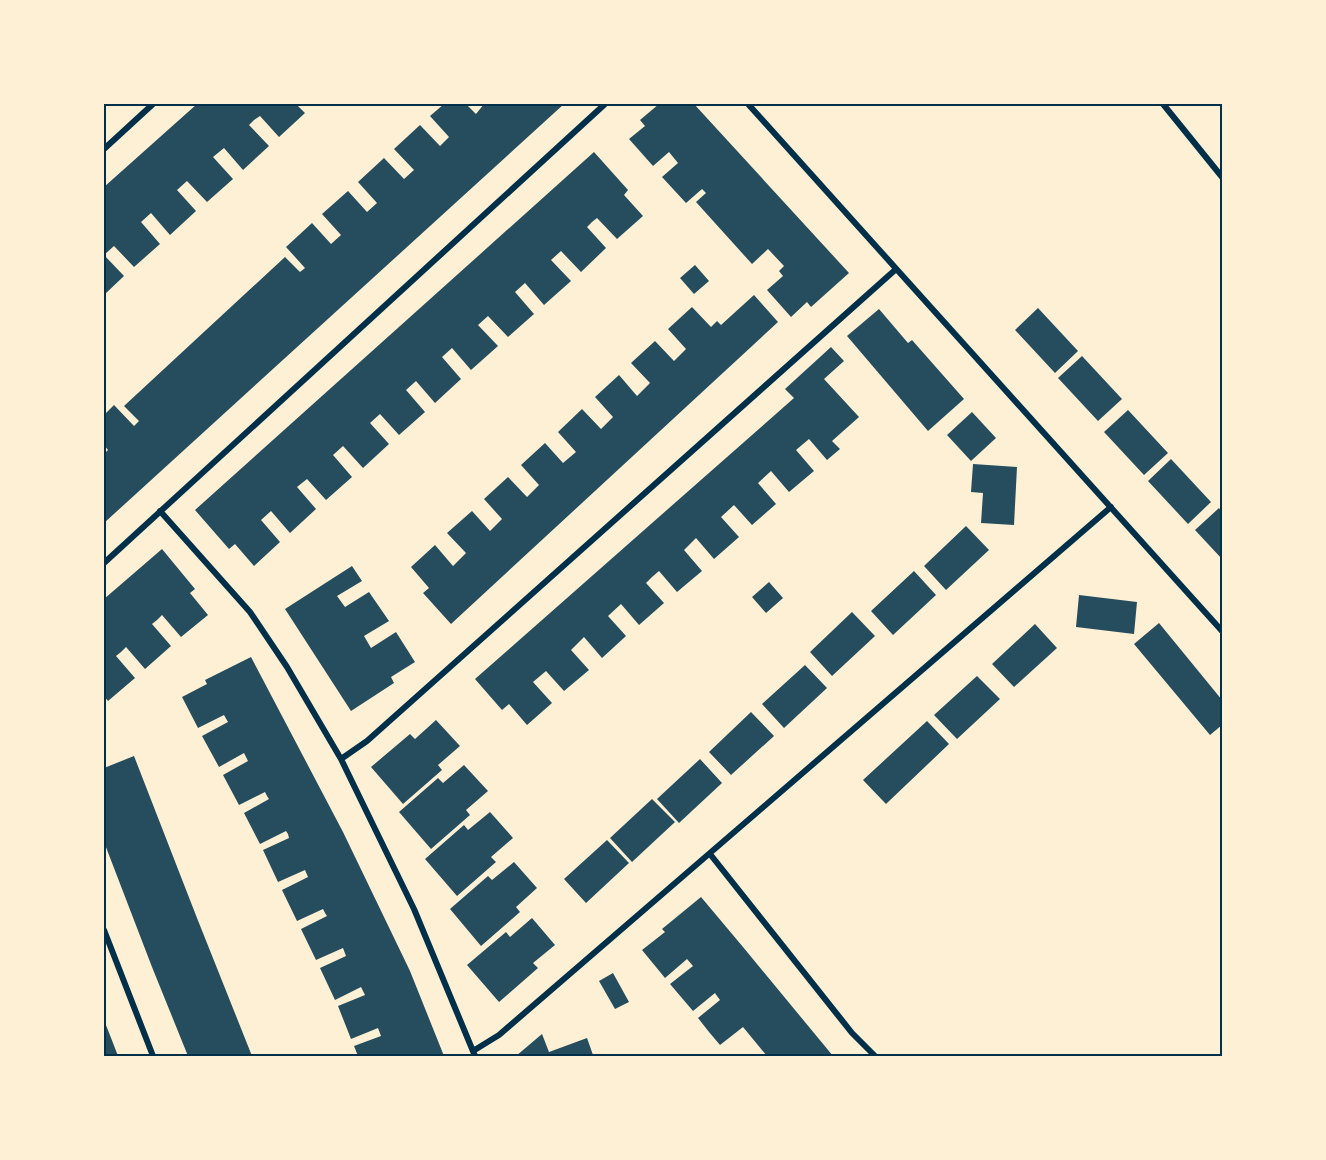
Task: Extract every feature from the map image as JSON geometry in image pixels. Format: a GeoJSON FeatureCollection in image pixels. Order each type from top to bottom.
{"type":"FeatureCollection","features":[{"type":"Feature","properties":{"kind":"street"},"geometry":{"type":"LineString","coordinates":[[104,149],[153,104]]}},
{"type":"Feature","properties":{"kind":"street"},"geometry":{"type":"LineString","coordinates":[[104,563],[605,104]]}},
{"type":"Feature","properties":{"kind":"street"},"geometry":{"type":"LineString","coordinates":[[748,104],[1222,631]]}},
{"type":"Feature","properties":{"kind":"street"},"geometry":{"type":"LineString","coordinates":[[1162,104],[1222,177]]}},
{"type":"Feature","properties":{"kind":"street"},"geometry":{"type":"LineString","coordinates":[[340,759],[367,741],[895,270]]}},
{"type":"Feature","properties":{"kind":"street"},"geometry":{"type":"LineString","coordinates":[[160,511],[256,621],[340,759],[414,909],[474,1054],[710,854],[1111,507]]}},
{"type":"Feature","properties":{"kind":"street"},"geometry":{"type":"LineString","coordinates":[[710,854],[852,1033],[875,1056]]}},
{"type":"Feature","properties":{"kind":"street"},"geometry":{"type":"LineString","coordinates":[[104,930],[153,1056]]}},
{"type":"Feature","properties":{"kind":"building"},"geometry":{"type":"Polygon","coordinates":[[[197,104],[296,104],[305,113],[279,137],[260,116],[254,120],[249,125],[269,146],[243,170],[224,148],[213,157],[233,179],[207,202],[187,181],[177,190],[196,211],[170,235],[151,213],[141,222],[160,244],[134,267],[114,246],[104,255],[104,187],[197,104]]]}},
{"type":"Feature","properties":{"kind":"building"},"geometry":{"type":"Polygon","coordinates":[[[444,104],[466,104],[476,114],[484,104],[564,104],[104,523],[104,454],[108,450],[104,445],[104,415],[114,405],[134,426],[139,421],[124,406],[285,257],[300,272],[305,268],[286,247],[312,223],[331,244],[341,235],[322,214],[348,191],[367,212],[377,203],[358,182],[384,158],[404,179],[414,170],[394,149],[420,125],[440,146],[449,137],[430,116],[444,104]]]}},
{"type":"Feature","properties":{"kind":"building"},"geometry":{"type":"Polygon","coordinates":[[[659,104],[694,104],[849,273],[811,307],[807,302],[791,317],[767,290],[783,276],[779,271],[784,266],[768,249],[752,264],[696,202],[706,193],[702,189],[686,203],[662,177],[678,163],[669,152],[653,166],[629,139],[645,126],[640,120],[659,104]]]}},
{"type":"Feature","properties":{"kind":"building"},"geometry":{"type":"Polygon","coordinates":[[[594,152],[628,190],[624,195],[643,216],[617,239],[597,218],[592,222],[587,227],[606,248],[581,272],[561,251],[551,260],[571,281],[544,305],[525,283],[515,292],[534,314],[508,337],[488,316],[478,325],[498,346],[471,370],[452,348],[442,357],[461,379],[435,403],[416,381],[406,390],[425,412],[399,435],[380,414],[370,423],[389,444],[363,468],[343,446],[333,455],[352,477],[326,500],[307,479],[297,487],[316,509],[290,533],[271,511],[261,520],[280,542],[254,566],[235,544],[229,549],[195,510],[594,152]]]}},
{"type":"Feature","properties":{"kind":"building"},"geometry":{"type":"Polygon","coordinates":[[[104,255],[124,276],[104,295],[104,255]]]}},
{"type":"Feature","properties":{"kind":"building"},"geometry":{"type":"Polygon","coordinates":[[[695,265],[709,281],[694,294],[680,278],[695,265]]]}},
{"type":"Feature","properties":{"kind":"building"},"geometry":{"type":"Polygon","coordinates":[[[754,295],[778,322],[451,624],[423,593],[429,588],[411,567],[435,545],[453,566],[466,553],[447,533],[472,511],[490,531],[502,519],[484,499],[508,477],[527,497],[539,485],[521,465],[545,443],[563,463],[576,452],[558,432],[582,409],[601,429],[613,417],[595,397],[619,375],[637,396],[650,383],[631,363],[655,341],[674,361],[686,349],[668,329],[692,307],[711,327],[717,321],[721,325],[754,295]]]}},
{"type":"Feature","properties":{"kind":"building"},"geometry":{"type":"Polygon","coordinates":[[[1038,308],[1078,351],[1055,373],[1015,330],[1038,308]]]}},
{"type":"Feature","properties":{"kind":"building"},"geometry":{"type":"Polygon","coordinates":[[[879,309],[908,343],[912,340],[964,399],[928,431],[847,336],[879,309]]]}},
{"type":"Feature","properties":{"kind":"building"},"geometry":{"type":"Polygon","coordinates":[[[831,347],[844,361],[824,379],[859,417],[832,441],[840,449],[827,460],[809,439],[796,450],[814,471],[789,492],[771,471],[758,483],[776,504],[752,525],[734,505],[721,517],[739,537],[714,559],[696,538],[684,550],[702,571],[677,592],[659,571],[646,583],[664,603],[639,625],[621,604],[608,616],[626,636],[602,658],[584,637],[571,650],[589,670],[564,691],[546,671],[533,682],[552,703],[527,725],[509,704],[502,710],[475,679],[794,398],[785,389],[831,347]]]}},
{"type":"Feature","properties":{"kind":"building"},"geometry":{"type":"Polygon","coordinates":[[[1082,356],[1122,399],[1098,421],[1058,378],[1082,356]]]}},
{"type":"Feature","properties":{"kind":"building"},"geometry":{"type":"Polygon","coordinates":[[[1128,410],[1168,453],[1144,475],[1104,432],[1128,410]]]}},
{"type":"Feature","properties":{"kind":"building"},"geometry":{"type":"Polygon","coordinates":[[[972,412],[996,438],[971,461],[947,435],[972,412]]]}},
{"type":"Feature","properties":{"kind":"building"},"geometry":{"type":"Polygon","coordinates":[[[1171,459],[1211,502],[1188,524],[1148,481],[1171,459]]]}},
{"type":"Feature","properties":{"kind":"building"},"geometry":{"type":"Polygon","coordinates":[[[973,464],[1017,467],[1014,525],[981,523],[983,493],[971,492],[973,464]]]}},
{"type":"Feature","properties":{"kind":"building"},"geometry":{"type":"Polygon","coordinates":[[[1219,508],[1222,512],[1222,559],[1195,530],[1219,508]]]}},
{"type":"Feature","properties":{"kind":"building"},"geometry":{"type":"Polygon","coordinates":[[[966,526],[989,550],[946,590],[924,566],[966,526]]]}},
{"type":"Feature","properties":{"kind":"building"},"geometry":{"type":"Polygon","coordinates":[[[162,549],[195,589],[190,593],[208,615],[181,637],[162,615],[152,624],[171,646],[145,669],[126,647],[116,656],[135,678],[108,701],[104,696],[104,599],[162,549]]]}},
{"type":"Feature","properties":{"kind":"building"},"geometry":{"type":"Polygon","coordinates":[[[352,566],[362,581],[337,596],[345,607],[369,592],[389,621],[364,636],[371,648],[396,632],[415,662],[391,677],[394,683],[351,711],[285,609],[352,566]]]}},
{"type":"Feature","properties":{"kind":"building"},"geometry":{"type":"Polygon","coordinates":[[[914,571],[936,595],[893,635],[871,611],[914,571]]]}},
{"type":"Feature","properties":{"kind":"building"},"geometry":{"type":"Polygon","coordinates":[[[769,582],[783,598],[766,613],[752,597],[769,582]]]}},
{"type":"Feature","properties":{"kind":"building"},"geometry":{"type":"Polygon","coordinates":[[[1079,595],[1137,602],[1134,634],[1076,627],[1079,595]]]}},
{"type":"Feature","properties":{"kind":"building"},"geometry":{"type":"Polygon","coordinates":[[[852,612],[875,636],[832,676],[810,652],[852,612]]]}},
{"type":"Feature","properties":{"kind":"building"},"geometry":{"type":"Polygon","coordinates":[[[1159,623],[1222,700],[1222,725],[1210,735],[1134,644],[1159,623]]]}},
{"type":"Feature","properties":{"kind":"building"},"geometry":{"type":"Polygon","coordinates":[[[1035,624],[1057,648],[1014,687],[992,664],[1035,624]]]}},
{"type":"Feature","properties":{"kind":"building"},"geometry":{"type":"Polygon","coordinates":[[[251,657],[343,832],[410,971],[444,1056],[358,1056],[354,1046],[381,1036],[378,1028],[351,1039],[338,1006],[365,995],[361,987],[335,1000],[320,968],[346,956],[343,948],[316,960],[301,929],[327,916],[323,909],[297,921],[282,890],[308,877],[305,870],[278,882],[263,850],[289,838],[288,834],[286,831],[260,844],[244,813],[269,799],[265,792],[239,805],[223,775],[248,761],[244,753],[219,767],[202,736],[228,722],[224,715],[198,728],[182,697],[207,684],[205,680],[251,657]]]}},
{"type":"Feature","properties":{"kind":"building"},"geometry":{"type":"Polygon","coordinates":[[[805,665],[827,688],[784,728],[762,704],[805,665]]]}},
{"type":"Feature","properties":{"kind":"building"},"geometry":{"type":"Polygon","coordinates":[[[977,676],[1000,699],[957,739],[934,715],[977,676]]]}},
{"type":"Feature","properties":{"kind":"building"},"geometry":{"type":"Polygon","coordinates":[[[751,712],[774,736],[731,775],[709,752],[751,712]]]}},
{"type":"Feature","properties":{"kind":"building"},"geometry":{"type":"Polygon","coordinates":[[[436,720],[460,746],[438,765],[442,770],[403,804],[371,767],[410,734],[415,739],[436,720]]]}},
{"type":"Feature","properties":{"kind":"building"},"geometry":{"type":"Polygon","coordinates":[[[927,721],[949,744],[886,804],[863,780],[927,721]]]}},
{"type":"Feature","properties":{"kind":"building"},"geometry":{"type":"Polygon","coordinates":[[[134,756],[252,1056],[188,1056],[152,967],[104,842],[104,768],[134,756]]]}},
{"type":"Feature","properties":{"kind":"building"},"geometry":{"type":"Polygon","coordinates":[[[700,759],[722,783],[679,823],[657,799],[700,759]]]}},
{"type":"Feature","properties":{"kind":"building"},"geometry":{"type":"Polygon","coordinates":[[[464,765],[488,791],[466,810],[470,815],[431,849],[399,812],[438,778],[443,783],[464,765]]]}},
{"type":"Feature","properties":{"kind":"building"},"geometry":{"type":"Polygon","coordinates":[[[652,799],[675,822],[632,862],[610,838],[652,799]]]}},
{"type":"Feature","properties":{"kind":"building"},"geometry":{"type":"Polygon","coordinates":[[[490,812],[513,838],[491,857],[496,862],[457,896],[425,859],[464,825],[468,830],[490,812]]]}},
{"type":"Feature","properties":{"kind":"building"},"geometry":{"type":"Polygon","coordinates":[[[607,840],[629,863],[586,903],[564,879],[607,840]]]}},
{"type":"Feature","properties":{"kind":"building"},"geometry":{"type":"Polygon","coordinates":[[[514,862],[537,888],[516,907],[520,912],[481,946],[450,909],[488,876],[492,880],[514,862]]]}},
{"type":"Feature","properties":{"kind":"building"},"geometry":{"type":"Polygon","coordinates":[[[701,897],[833,1056],[767,1056],[743,1027],[720,1045],[709,1032],[698,1018],[720,1000],[715,993],[693,1011],[670,984],[693,966],[687,959],[665,978],[642,950],[665,932],[662,929],[701,897]]]}},
{"type":"Feature","properties":{"kind":"building"},"geometry":{"type":"Polygon","coordinates":[[[532,918],[555,945],[533,963],[538,968],[499,1002],[467,965],[506,932],[510,937],[532,918]]]}},
{"type":"Feature","properties":{"kind":"building"},"geometry":{"type":"Polygon","coordinates":[[[613,973],[629,1002],[615,1009],[599,981],[613,973]]]}},
{"type":"Feature","properties":{"kind":"building"},"geometry":{"type":"Polygon","coordinates":[[[104,1020],[113,1043],[118,1056],[104,1056],[104,1020]]]}},
{"type":"Feature","properties":{"kind":"building"},"geometry":{"type":"Polygon","coordinates":[[[542,1034],[549,1052],[587,1038],[593,1055],[516,1056],[542,1034]]]}}]}
